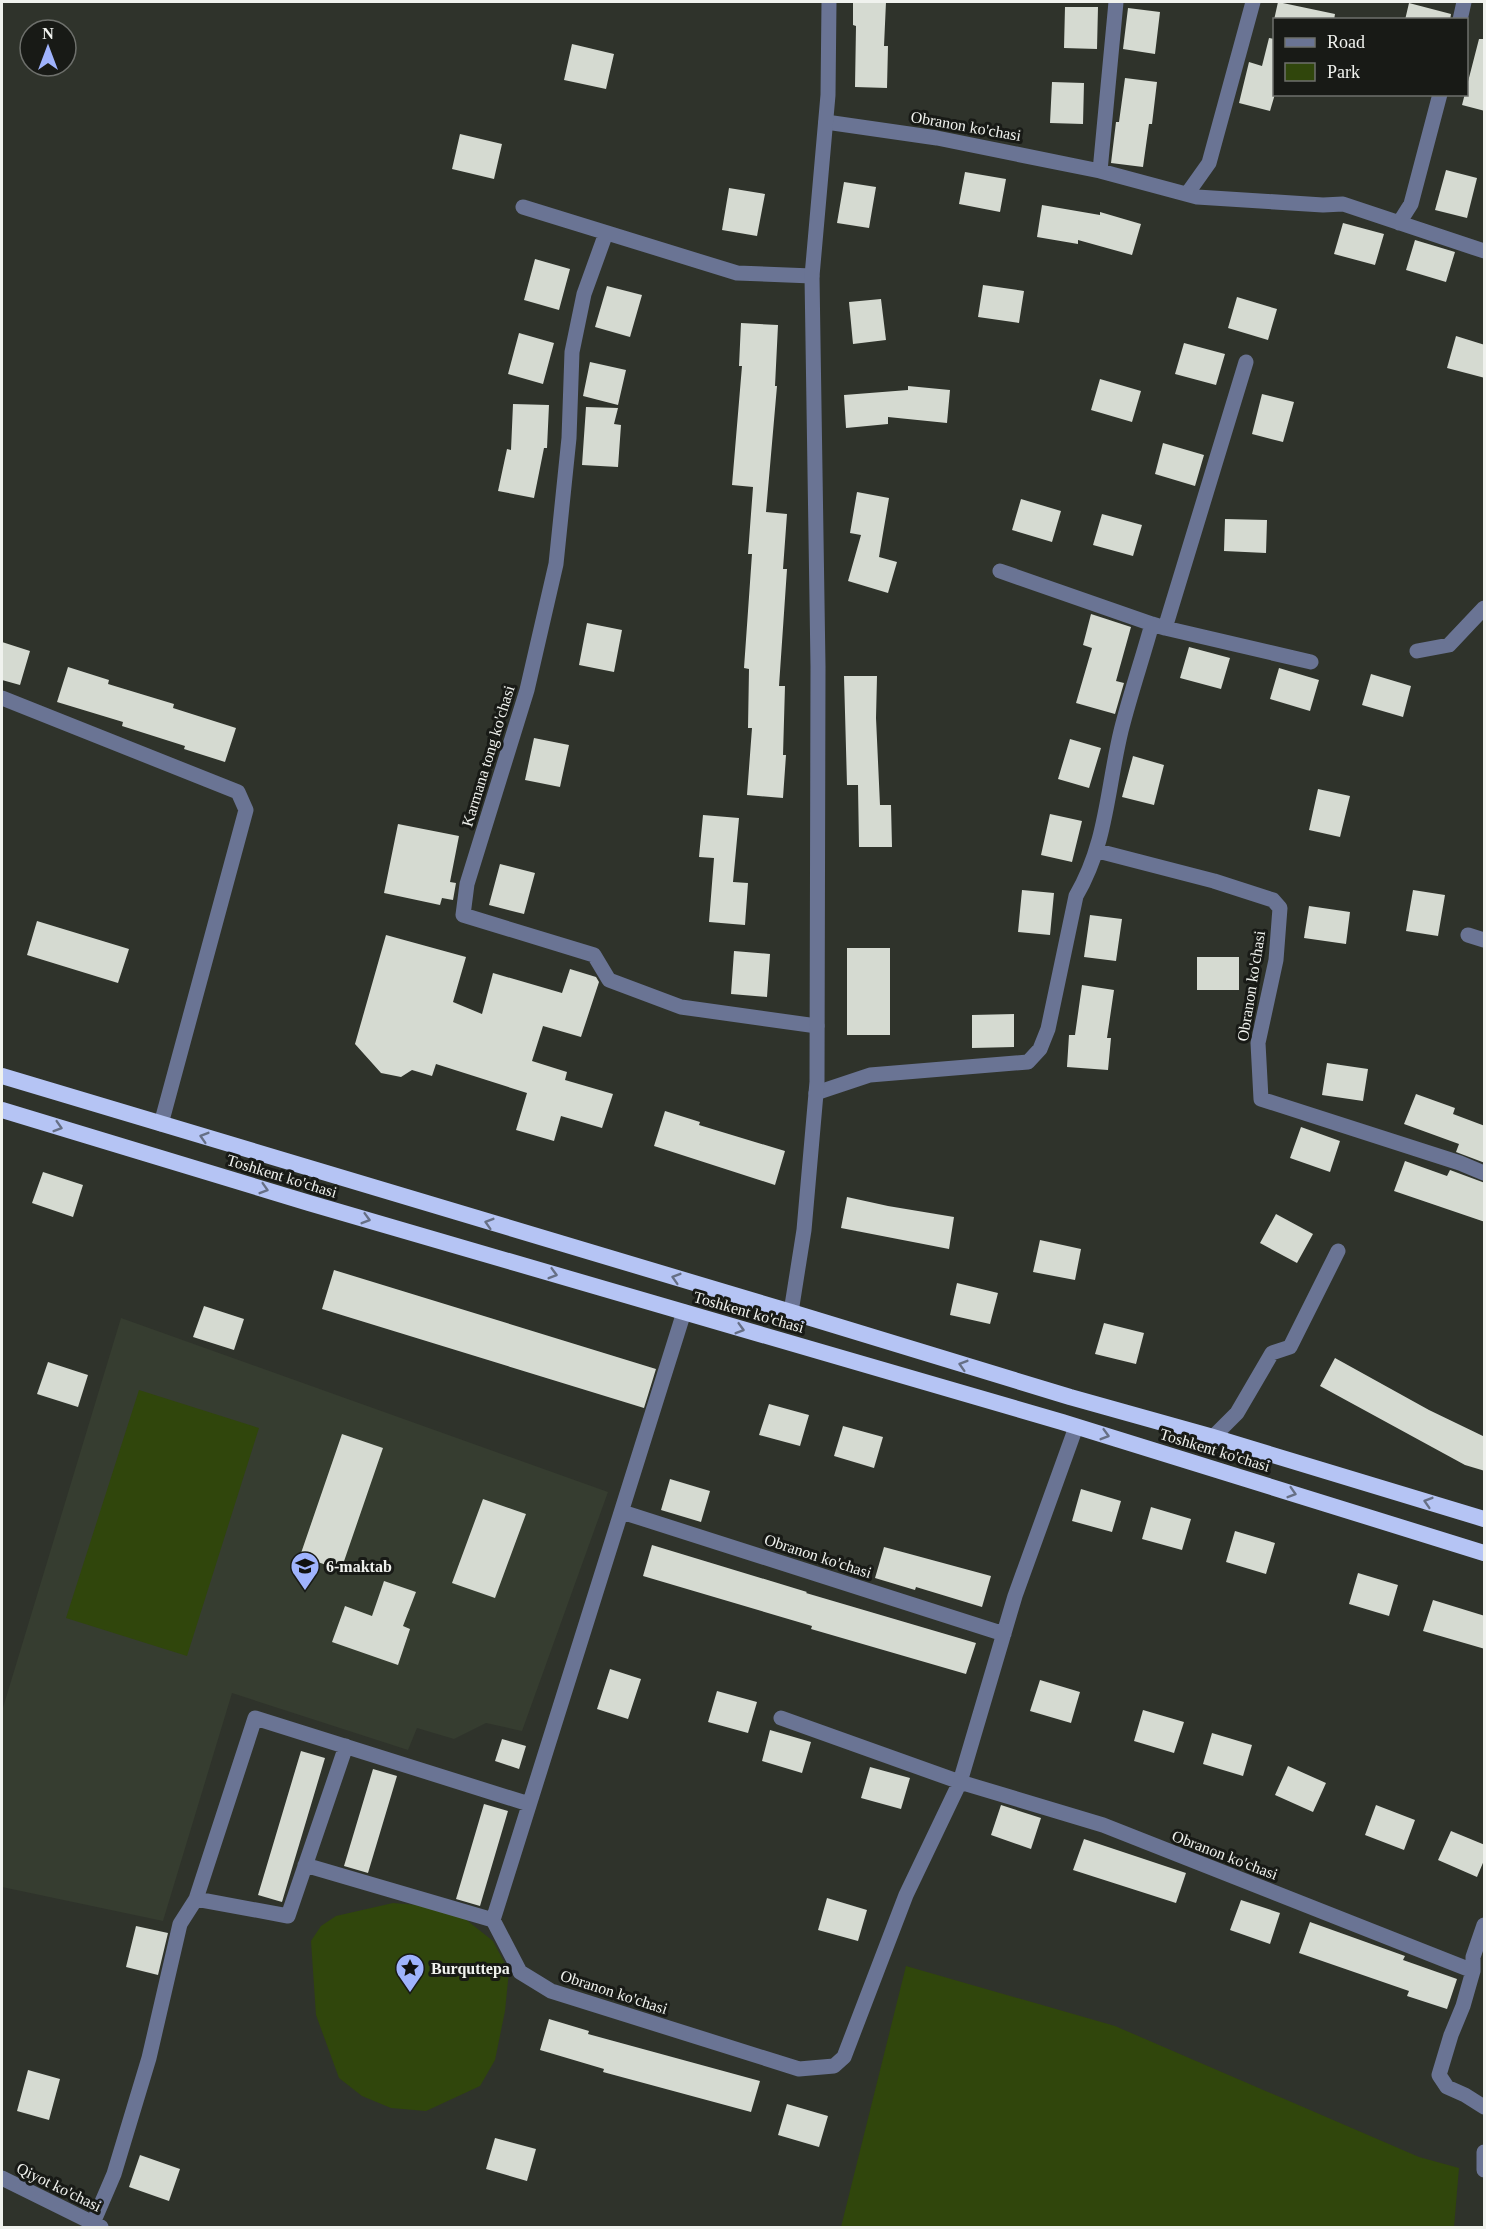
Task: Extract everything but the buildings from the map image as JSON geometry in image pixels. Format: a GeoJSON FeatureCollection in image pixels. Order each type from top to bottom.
{"type":"FeatureCollection","features":[{"type":"Feature","properties":{"kind":"highway","name":"Toshkent ko'chasi"},"geometry":{"type":"LineString","coordinates":[[2,1076],[791,1311],[1070,1397],[1213,1437],[1485,1519]]}},
{"type":"Feature","properties":{"kind":"highway","name":"Toshkent ko'chasi"},"geometry":{"type":"LineString","coordinates":[[2,1110],[1076,1427],[1485,1553]]}},
{"type":"Feature","properties":{"kind":"street"},"geometry":{"type":"LineString","coordinates":[[791,1311],[804,1230],[816,1093],[818,666],[812,276],[828,95],[829,2]]}},
{"type":"Feature","properties":{"kind":"street"},"geometry":{"type":"LineString","coordinates":[[1100,171],[1116,2]]}},
{"type":"Feature","properties":{"kind":"street"},"geometry":{"type":"LineString","coordinates":[[1187,194],[1209,163],[1253,2]]}},
{"type":"Feature","properties":{"kind":"street"},"geometry":{"type":"LineString","coordinates":[[1460,18],[1464,2]]}},
{"type":"Feature","properties":{"kind":"street"},"geometry":{"type":"LineString","coordinates":[[1399,223],[1411,204],[1439,96]]}},
{"type":"Feature","properties":{"kind":"street","name":"Obranon ko'chasi"},"geometry":{"type":"LineString","coordinates":[[826,122],[937,138],[1100,171],[1197,197],[1323,205],[1343,204],[1485,251]]}},
{"type":"Feature","properties":{"kind":"street"},"geometry":{"type":"LineString","coordinates":[[523,207],[737,273],[812,276]]}},
{"type":"Feature","properties":{"kind":"street","name":"Karmana tong ko'chasi"},"geometry":{"type":"LineString","coordinates":[[606,233],[584,294],[572,352],[569,438],[556,564],[526,690],[467,884],[463,915],[594,955],[609,980],[681,1007],[817,1026]]}},
{"type":"Feature","properties":{"kind":"street"},"geometry":{"type":"LineString","coordinates":[[816,1093],[870,1075],[1028,1062],[1040,1049],[1048,1029],[1076,896],[1098,851],[1121,732],[1159,626],[1246,362]]}},
{"type":"Feature","properties":{"kind":"street"},"geometry":{"type":"LineString","coordinates":[[1000,571],[1159,626],[1311,662]]}},
{"type":"Feature","properties":{"kind":"street"},"geometry":{"type":"LineString","coordinates":[[1417,651],[1449,645],[1485,608]]}},
{"type":"Feature","properties":{"kind":"street"},"geometry":{"type":"LineString","coordinates":[[2,698],[238,792],[246,810],[160,1124]]}},
{"type":"Feature","properties":{"kind":"street","name":"Obranon ko'chasi"},"geometry":{"type":"LineString","coordinates":[[1098,851],[1254,894],[1273,900],[1280,908],[1276,960],[1258,1043],[1261,1099],[1460,1162],[1485,1173]]}},
{"type":"Feature","properties":{"kind":"street"},"geometry":{"type":"LineString","coordinates":[[1468,935],[1485,940]]}},
{"type":"Feature","properties":{"kind":"street"},"geometry":{"type":"LineString","coordinates":[[1213,1437],[1237,1413],[1272,1353],[1290,1347],[1338,1251]]}},
{"type":"Feature","properties":{"kind":"street"},"geometry":{"type":"LineString","coordinates":[[305,1865],[493,1920],[684,1312]]}},
{"type":"Feature","properties":{"kind":"street","name":"Obranon ko'chasi"},"geometry":{"type":"LineString","coordinates":[[493,1920],[520,1972],[551,1991],[799,2069],[834,2066],[844,2057],[906,1894],[960,1782],[1015,1596],[1076,1427]]}},
{"type":"Feature","properties":{"kind":"street","name":"Obranon ko'chasi"},"geometry":{"type":"LineString","coordinates":[[622,1512],[1004,1634]]}},
{"type":"Feature","properties":{"kind":"street"},"geometry":{"type":"LineString","coordinates":[[97,2225],[149,2058],[180,1924],[196,1899],[255,1718],[530,1803]]}},
{"type":"Feature","properties":{"kind":"street","name":"Obranon ko'chasi"},"geometry":{"type":"LineString","coordinates":[[781,1718],[960,1782],[1103,1825],[1473,1971]]}},
{"type":"Feature","properties":{"kind":"street"},"geometry":{"type":"LineString","coordinates":[[196,1899],[288,1916],[346,1746]]}},
{"type":"Feature","properties":{"kind":"street"},"geometry":{"type":"LineString","coordinates":[[1485,1925],[1473,1957],[1473,1971],[1463,2006],[1451,2035],[1439,2075],[1447,2087],[1485,2107]]}},
{"type":"Feature","properties":{"kind":"street"},"geometry":{"type":"LineString","coordinates":[[1485,2152],[1485,2170]]}},
{"type":"Feature","properties":{"kind":"street","name":"Qiyot ko'chasi"},"geometry":{"type":"LineString","coordinates":[[2,2178],[97,2225]]}},
{"type":"Feature","properties":{"kind":"shaded area","name":"6-maktab"},"geometry":{"type":"Polygon","coordinates":[[[121,1318],[608,1492],[522,1731],[486,1723],[454,1739],[417,1728],[408,1750],[232,1693],[163,1921],[2,1887],[2,1711],[121,1318]]]}},
{"type":"Feature","properties":{"kind":"green space"},"geometry":{"type":"Polygon","coordinates":[[[139,1390],[259,1428],[187,1656],[66,1618],[139,1390]]]}},
{"type":"Feature","properties":{"kind":"green space","name":"Burquttepa"},"geometry":{"type":"Polygon","coordinates":[[[393,1903],[429,1906],[464,1918],[493,1941],[509,1971],[505,2011],[495,2060],[480,2086],[426,2111],[391,2108],[362,2096],[339,2078],[316,2015],[311,1941],[321,1926],[336,1916],[393,1903]]]}},
{"type":"Feature","properties":{"kind":"green space"},"geometry":{"type":"Polygon","coordinates":[[[906,1966],[1115,2026],[1419,2157],[1459,2168],[1454,2227],[841,2227],[906,1966]]]}},
{"type":"Feature","properties":{"kind":"place","name":"6-maktab"},"geometry":{"type":"Point","coordinates":[305,1592]}},
{"type":"Feature","properties":{"kind":"place","name":"Burquttepa"},"geometry":{"type":"Point","coordinates":[410,1994]}}]}
